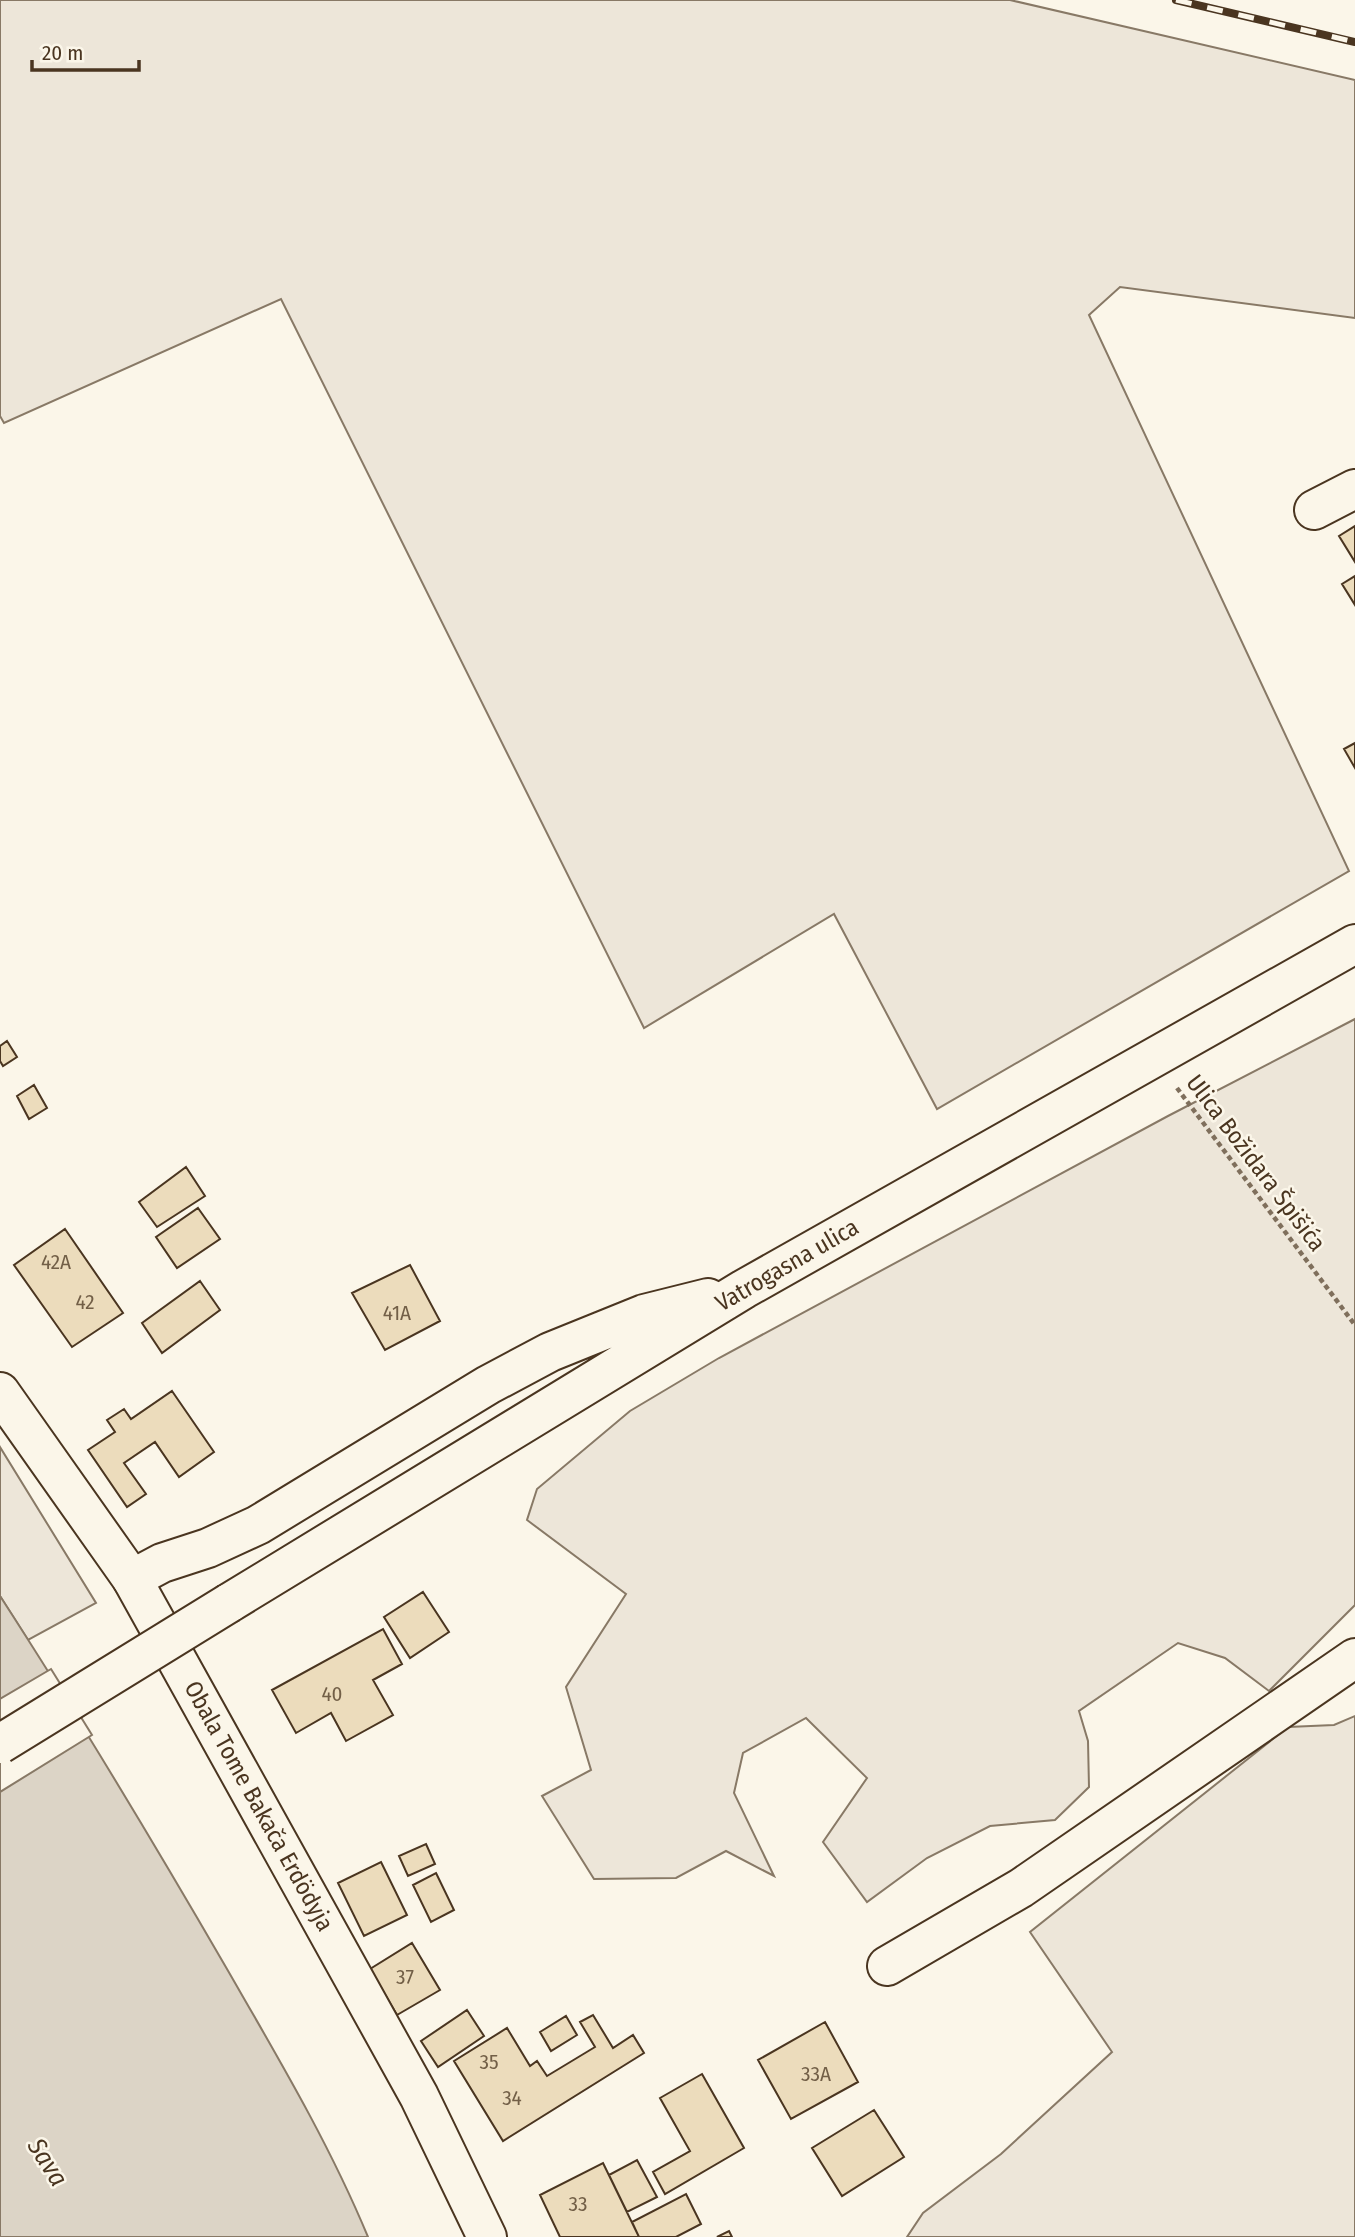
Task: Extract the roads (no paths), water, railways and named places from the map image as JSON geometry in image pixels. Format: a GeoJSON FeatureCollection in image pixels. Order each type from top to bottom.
{"type":"FeatureCollection","features":[{"type":"Feature","properties":{"kind":"main road"},"geometry":{"type":"LineString","coordinates":[[1314,510],[1355,489]]}},
{"type":"Feature","properties":{"kind":"main road","name":"Vatrogasna ulica"},"geometry":{"type":"LineString","coordinates":[[0,1744],[744,1289],[1355,944]]}},
{"type":"Feature","properties":{"kind":"main road"},"geometry":{"type":"LineString","coordinates":[[132,1579],[162,1563],[208,1548],[258,1525],[488,1385],[550,1352],[644,1314],[744,1289]]}},
{"type":"Feature","properties":{"kind":"main road","name":"Obala Tome Bakača Erdödyja"},"geometry":{"type":"LineString","coordinates":[[0,1392],[132,1579],[413,2084],[487,2237]]}},
{"type":"Feature","properties":{"kind":"main road"},"geometry":{"type":"LineString","coordinates":[[887,1966],[1021,1888],[1355,1658]]}},
{"type":"Feature","properties":{"kind":"water","name":"Sava"},"geometry":{"type":"Polygon","coordinates":[[[0,1596],[116,1781],[265,2034],[302,2100],[368,2237],[0,2237],[0,1596]]]}},
{"type":"Feature","properties":{"kind":"railway"},"geometry":{"type":"LineString","coordinates":[[1176,0],[1355,42]]}}]}
